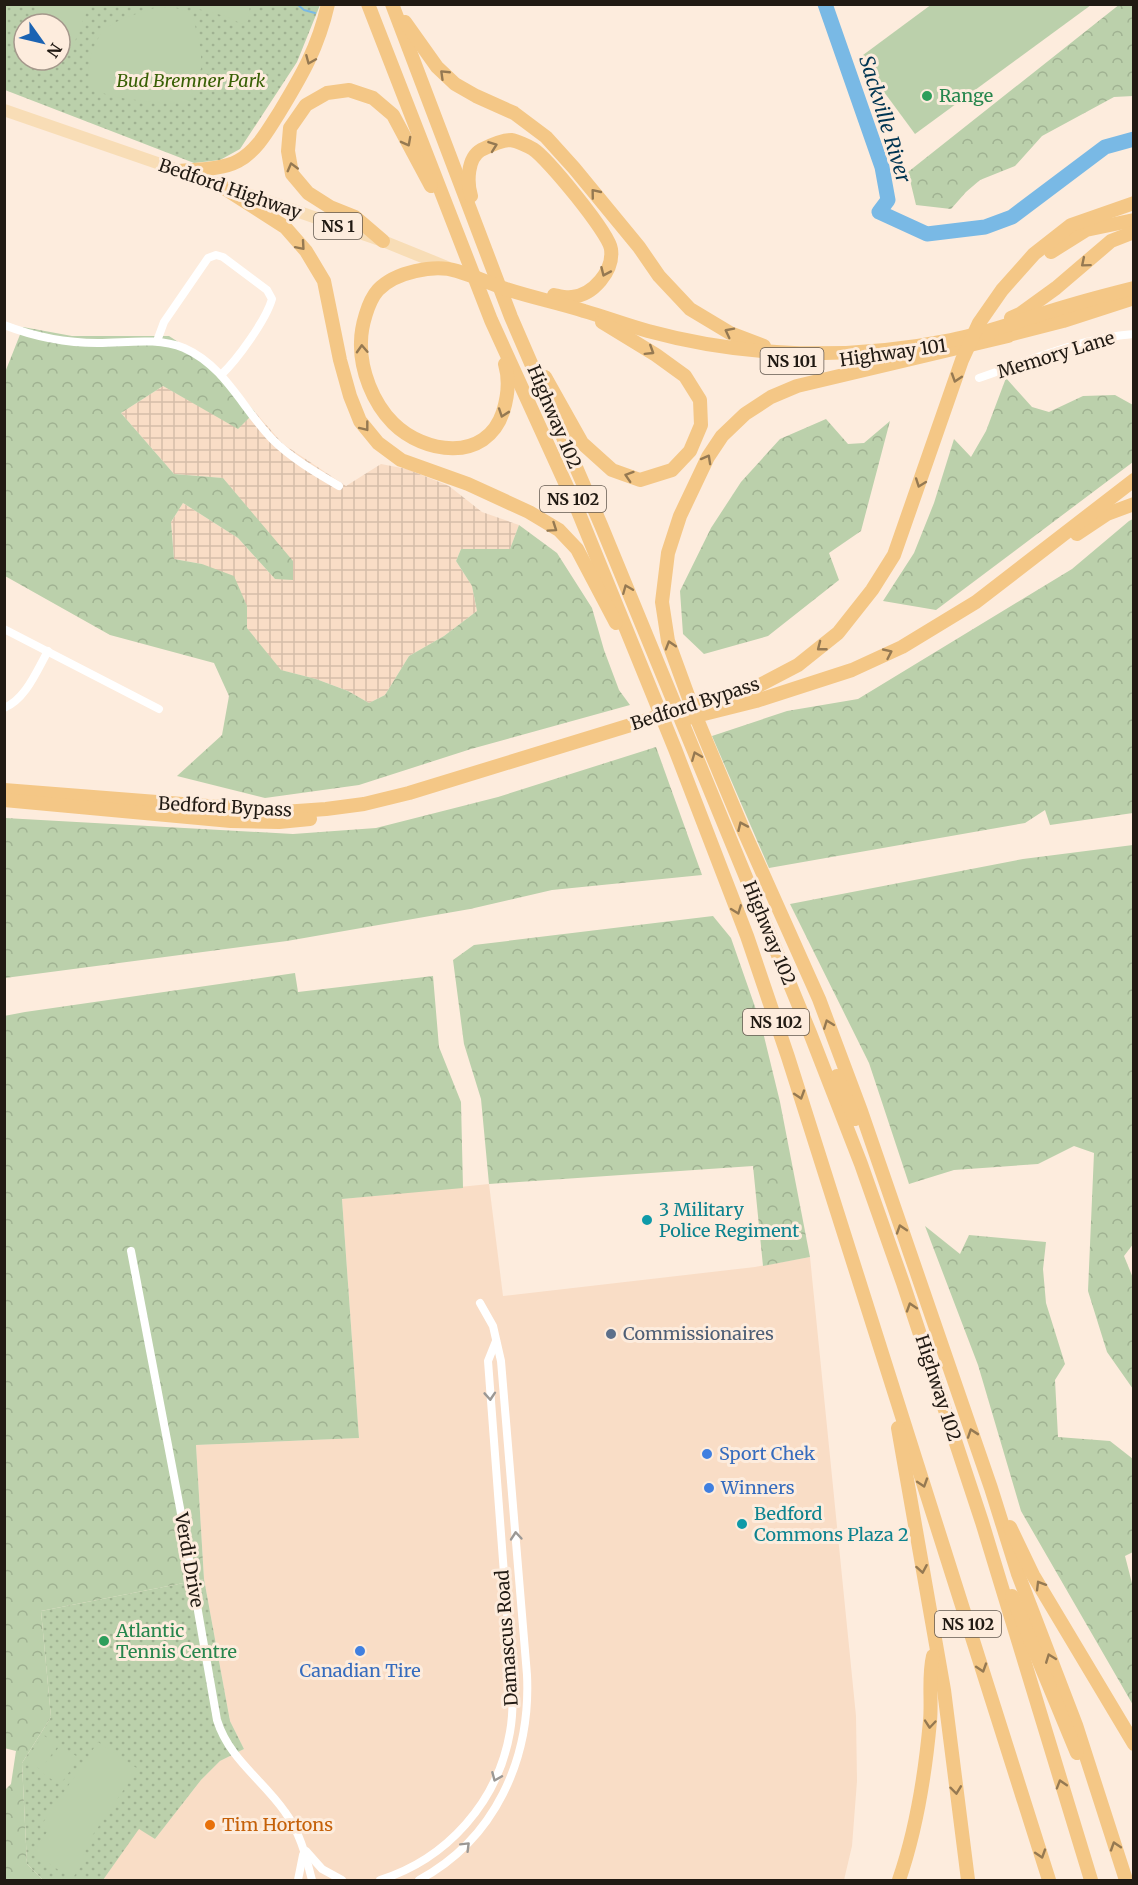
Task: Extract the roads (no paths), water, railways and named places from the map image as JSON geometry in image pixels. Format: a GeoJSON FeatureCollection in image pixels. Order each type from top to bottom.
{"type":"FeatureCollection","features":[{"type":"Feature","properties":{"kind":"highway"},"geometry":{"type":"LineString","coordinates":[[179,171],[215,168],[237,162],[250,153],[265,135],[306,69],[322,29],[328,4]]}},
{"type":"Feature","properties":{"kind":"highway","name":"Highway 102"},"geometry":{"type":"LineString","coordinates":[[369,4],[491,320],[578,511],[658,705],[747,936],[788,1057],[1049,1881]]}},
{"type":"Feature","properties":{"kind":"highway"},"geometry":{"type":"LineString","coordinates":[[393,4],[437,67],[455,84],[514,113],[546,137],[639,247],[659,276],[690,309],[730,333],[783,354]]}},
{"type":"Feature","properties":{"kind":"highway","name":"Highway 102"},"geometry":{"type":"LineString","coordinates":[[393,4],[493,272],[601,525],[806,1022],[861,1164],[982,1522],[1090,1881]]}},
{"type":"Feature","properties":{"kind":"highway"},"geometry":{"type":"LineString","coordinates":[[383,241],[355,217],[330,207],[308,193],[292,174],[288,151],[290,128],[306,105],[327,93],[349,90],[373,99],[393,115],[459,237]]}},
{"type":"Feature","properties":{"kind":"highway"},"geometry":{"type":"LineString","coordinates":[[493,272],[468,186],[470,167],[478,152],[511,140],[534,149],[563,180],[605,234],[611,249],[608,267],[600,283],[587,292],[572,297],[510,290]]}},
{"type":"Feature","properties":{"kind":"highway"},"geometry":{"type":"LineString","coordinates":[[221,186],[285,227],[306,252],[324,281],[340,360],[350,396],[360,421],[378,443],[401,460],[468,483],[529,512],[559,530],[577,549],[658,705]]}},
{"type":"Feature","properties":{"kind":"highway","name":"Bedford Bypass"},"geometry":{"type":"LineString","coordinates":[[4,790],[232,809],[283,812],[326,810],[409,793],[626,731],[712,706],[758,686],[798,665],[838,633],[872,591],[894,555],[962,360],[979,323],[1002,290],[1034,254],[1071,225],[1134,203]]}},
{"type":"Feature","properties":{"kind":"highway"},"geometry":{"type":"LineString","coordinates":[[1002,290],[1060,245],[1086,230],[1134,220]]}},
{"type":"Feature","properties":{"kind":"highway"},"geometry":{"type":"LineString","coordinates":[[954,340],[1020,314],[1056,288],[1111,241],[1134,232]]}},
{"type":"Feature","properties":{"kind":"highway","name":"Highway 101"},"geometry":{"type":"LineString","coordinates":[[482,296],[500,343],[508,374],[508,397],[499,423],[481,442],[456,450],[422,443],[393,424],[377,403],[364,369],[361,341],[365,315],[378,290],[401,274],[427,269],[459,272],[510,290],[666,335],[734,348],[783,354],[868,352],[954,340],[1134,288]]}},
{"type":"Feature","properties":{"kind":"highway","name":"Highway 101"},"geometry":{"type":"LineString","coordinates":[[582,310],[626,329],[728,355],[784,361],[839,363],[1008,336],[1134,300]]}},
{"type":"Feature","properties":{"kind":"highway"},"geometry":{"type":"LineString","coordinates":[[511,316],[582,443],[612,470],[640,480],[672,470],[690,452],[701,425],[700,400],[685,376],[656,355],[582,310]]}},
{"type":"Feature","properties":{"kind":"highway"},"geometry":{"type":"LineString","coordinates":[[1008,336],[797,386],[771,397],[745,414],[722,436],[708,457],[680,516],[668,553],[662,602],[668,641],[691,703],[742,826],[819,999],[884,1178],[991,1488],[1018,1574],[1076,1725],[1126,1881]]}},
{"type":"Feature","properties":{"kind":"highway","name":"Bedford Bypass"},"geometry":{"type":"LineString","coordinates":[[712,706],[756,701],[852,670],[902,647],[976,602],[1134,480]]}},
{"type":"Feature","properties":{"kind":"highway"},"geometry":{"type":"LineString","coordinates":[[976,602],[1107,514],[1134,504]]}},
{"type":"Feature","properties":{"kind":"highway","name":"Bedford Bypass"},"geometry":{"type":"LineString","coordinates":[[4,800],[231,821],[279,822],[327,818],[414,800],[626,731]]}},
{"type":"Feature","properties":{"kind":"highway"},"geometry":{"type":"LineString","coordinates":[[726,829],[738,844],[853,1114],[884,1178]]}},
{"type":"Feature","properties":{"kind":"highway"},"geometry":{"type":"LineString","coordinates":[[886,1367],[944,1690],[968,1881]]}},
{"type":"Feature","properties":{"kind":"highway"},"geometry":{"type":"LineString","coordinates":[[991,1488],[1034,1575],[1134,1744]]}},
{"type":"Feature","properties":{"kind":"highway"},"geometry":{"type":"LineString","coordinates":[[982,1522],[1103,1812]]}},
{"type":"Feature","properties":{"kind":"highway"},"geometry":{"type":"LineString","coordinates":[[899,1881],[916,1821],[925,1770],[931,1709],[931,1665],[936,1645]]}},
{"type":"Feature","properties":{"kind":"main road","name":"Bedford Highway"},"geometry":{"type":"LineString","coordinates":[[4,110],[383,241],[459,272]]}},
{"type":"Feature","properties":{"kind":"street"},"geometry":{"type":"LineString","coordinates":[[157,341],[164,322],[208,258],[216,255],[223,256],[267,290],[272,299],[269,309],[238,356],[221,375]]}},
{"type":"Feature","properties":{"kind":"street"},"geometry":{"type":"LineString","coordinates":[[4,325],[46,339],[74,343],[157,341],[184,349],[214,367],[270,437],[286,452],[339,486]]}},
{"type":"Feature","properties":{"kind":"street","name":"Memory Lane"},"geometry":{"type":"LineString","coordinates":[[979,378],[1065,348],[1119,335],[1134,334]]}},
{"type":"Feature","properties":{"kind":"street"},"geometry":{"type":"LineString","coordinates":[[4,629],[159,709]]}},
{"type":"Feature","properties":{"kind":"street"},"geometry":{"type":"LineString","coordinates":[[4,708],[16,701],[24,691],[48,651]]}},
{"type":"Feature","properties":{"kind":"street","name":"Verdi Drive"},"geometry":{"type":"LineString","coordinates":[[131,1251],[217,1720],[225,1742],[245,1768],[285,1811],[296,1829],[312,1881]]}},
{"type":"Feature","properties":{"kind":"street","name":"Damascus Road"},"geometry":{"type":"LineString","coordinates":[[419,1881],[462,1850],[490,1817],[511,1779],[524,1733],[527,1709],[527,1675],[503,1391],[497,1340],[490,1319],[480,1303]]}},
{"type":"Feature","properties":{"kind":"street","name":"Damascus Road"},"geometry":{"type":"LineString","coordinates":[[380,1880],[425,1860],[465,1825],[482,1804],[495,1781],[510,1733],[513,1706],[512,1667],[488,1361],[497,1340]]}},
{"type":"Feature","properties":{"kind":"street"},"geometry":{"type":"LineString","coordinates":[[302,1845],[322,1869],[342,1881]]}},
{"type":"Feature","properties":{"kind":"street","name":"Verdi Drive"},"geometry":{"type":"LineString","coordinates":[[298,1881],[303,1862],[302,1845]]}},
{"type":"Feature","properties":{"kind":"waterway"},"geometry":{"type":"LineString","coordinates":[[297,4],[304,10],[315,13]]}},
{"type":"Feature","properties":{"kind":"waterway","name":"Sackville River"},"geometry":{"type":"LineString","coordinates":[[825,4],[882,167],[888,200],[879,212],[927,234],[985,227],[1012,217],[1105,147],[1134,139]]}},
{"type":"Feature","properties":{"kind":"place","name":"Range"},"geometry":{"type":"Point","coordinates":[927,96]}},
{"type":"Feature","properties":{"kind":"place","name":"3 Military Police Regiment"},"geometry":{"type":"Point","coordinates":[647,1220]}},
{"type":"Feature","properties":{"kind":"place","name":"Commissionaires"},"geometry":{"type":"Point","coordinates":[611,1334]}},
{"type":"Feature","properties":{"kind":"place","name":"Sport Chek"},"geometry":{"type":"Point","coordinates":[707,1454]}},
{"type":"Feature","properties":{"kind":"place","name":"Winners"},"geometry":{"type":"Point","coordinates":[709,1488]}},
{"type":"Feature","properties":{"kind":"place","name":"Bedford Commons Plaza 2"},"geometry":{"type":"Point","coordinates":[742,1524]}},
{"type":"Feature","properties":{"kind":"place","name":"Atlantic Tennis Centre"},"geometry":{"type":"Point","coordinates":[104,1641]}},
{"type":"Feature","properties":{"kind":"place","name":"Canadian Tire"},"geometry":{"type":"Point","coordinates":[360,1651]}},
{"type":"Feature","properties":{"kind":"place","name":"Tim Hortons"},"geometry":{"type":"Point","coordinates":[210,1825]}},
{"type":"Feature","properties":{"kind":"park label","name":"Bud Bremner Park"},"geometry":{"type":"Point","coordinates":[191,81]}}]}
